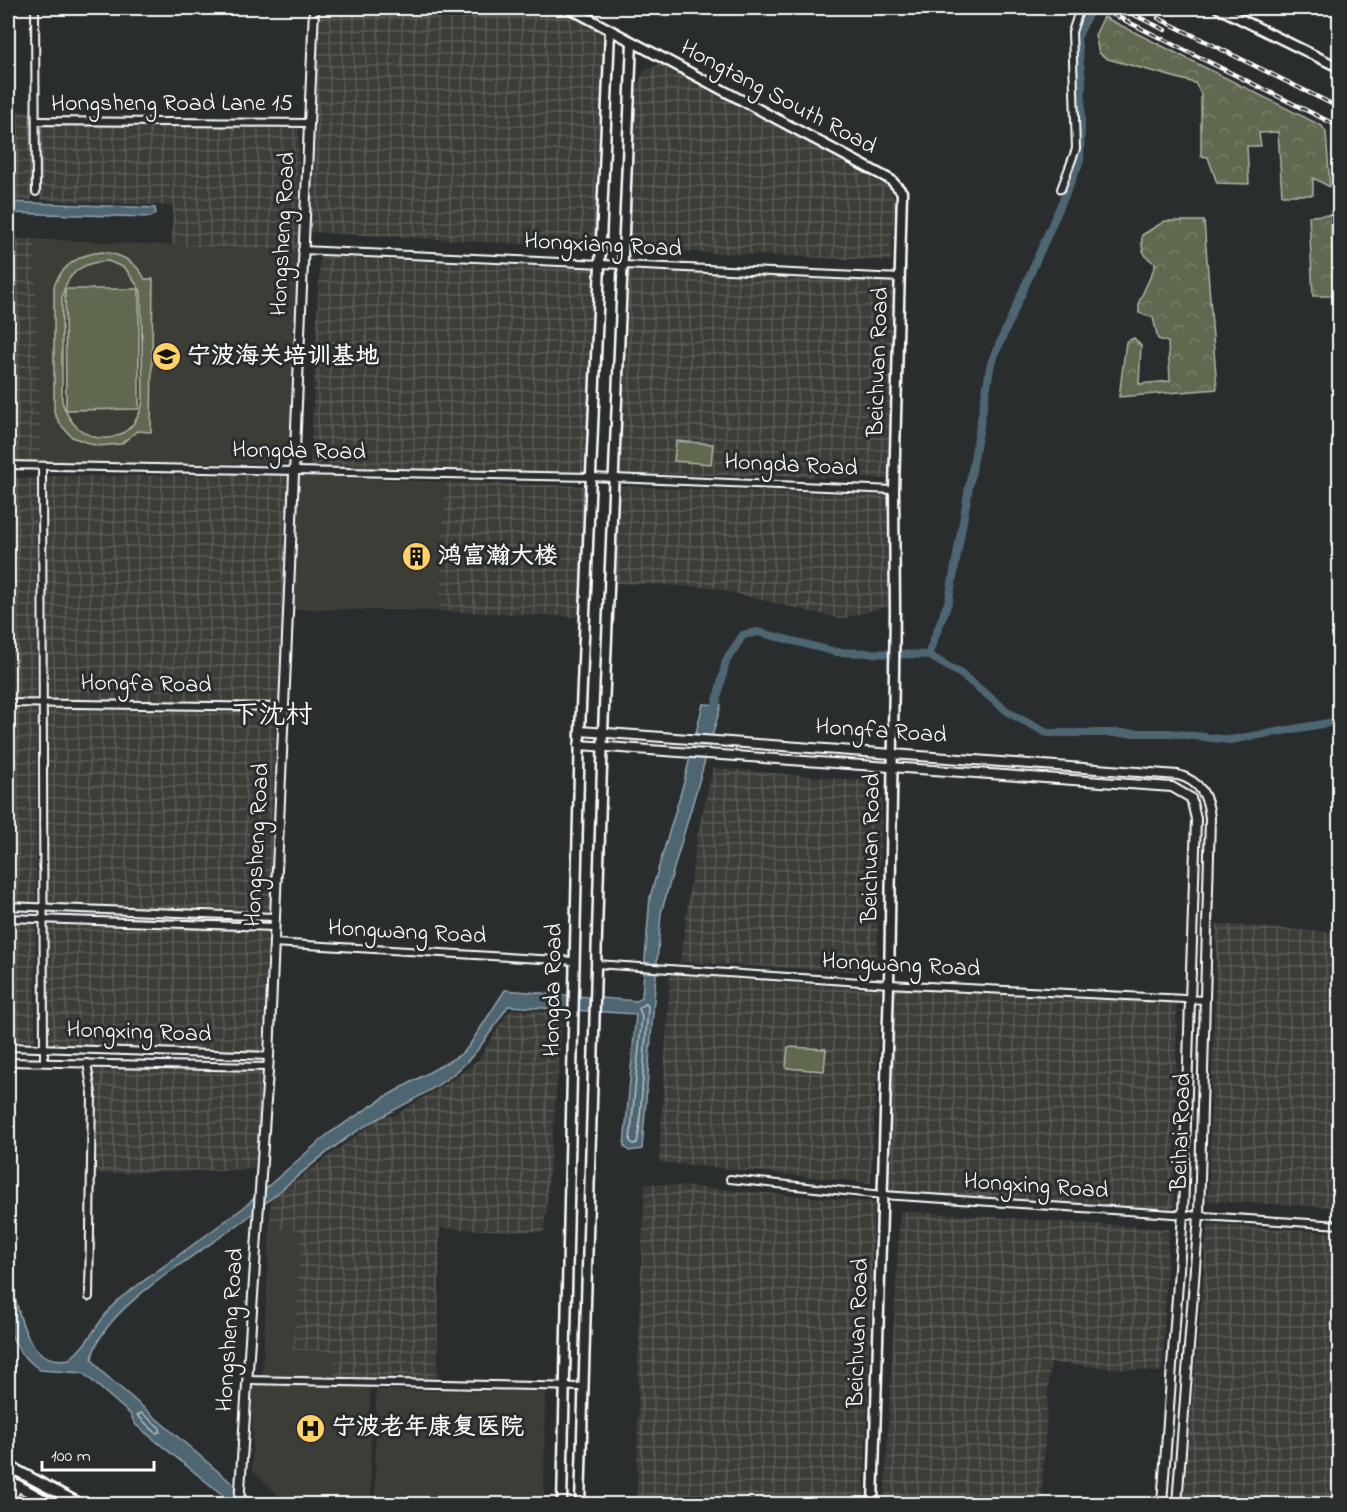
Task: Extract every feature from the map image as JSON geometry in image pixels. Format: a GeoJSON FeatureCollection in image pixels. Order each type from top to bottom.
{"type":"FeatureCollection","features":[{"type":"Feature","properties":{"kind":"main road","name":"Hongtang South Road"},"geometry":{"type":"LineString","coordinates":[[569,8],[610,32],[633,42],[884,176],[897,184],[902,192]]}},
{"type":"Feature","properties":{"kind":"main road"},"geometry":{"type":"LineString","coordinates":[[1218,8],[1340,68]]}},
{"type":"Feature","properties":{"kind":"main road","name":"Hongda Road"},"geometry":{"type":"LineString","coordinates":[[562,1504],[579,745],[610,32]]}},
{"type":"Feature","properties":{"kind":"main road","name":"Hongda Road"},"geometry":{"type":"LineString","coordinates":[[580,1504],[602,746],[633,42]]}},
{"type":"Feature","properties":{"kind":"main road","name":"Beichuan Road"},"geometry":{"type":"LineString","coordinates":[[873,1504],[889,984],[894,490],[902,278],[902,192]]}},
{"type":"Feature","properties":{"kind":"main road"},"geometry":{"type":"LineString","coordinates":[[8,1466],[80,1504]]}},
{"type":"Feature","properties":{"kind":"main road"},"geometry":{"type":"LineString","coordinates":[[8,1480],[51,1504]]}},
{"type":"Feature","properties":{"kind":"street"},"geometry":{"type":"LineString","coordinates":[[35,8],[36,192]]}},
{"type":"Feature","properties":{"kind":"street","name":"Hongsheng Road"},"geometry":{"type":"LineString","coordinates":[[239,1504],[269,1056],[292,471],[314,8]]}},
{"type":"Feature","properties":{"kind":"street"},"geometry":{"type":"LineString","coordinates":[[1061,189],[1076,149],[1072,32],[1080,8]]}},
{"type":"Feature","properties":{"kind":"street","name":"Hongsheng Road Lane 15"},"geometry":{"type":"LineString","coordinates":[[36,120],[309,123]]}},
{"type":"Feature","properties":{"kind":"street","name":"Hongxiang Road"},"geometry":{"type":"LineString","coordinates":[[303,250],[902,278]]}},
{"type":"Feature","properties":{"kind":"street","name":"Hongda Road"},"geometry":{"type":"LineString","coordinates":[[8,465],[591,477],[894,490]]}},
{"type":"Feature","properties":{"kind":"street"},"geometry":{"type":"LineString","coordinates":[[42,466],[44,1062]]}},
{"type":"Feature","properties":{"kind":"street","name":"Hongfa Road"},"geometry":{"type":"LineString","coordinates":[[8,703],[284,707]]}},
{"type":"Feature","properties":{"kind":"street","name":"Hongfa Road"},"geometry":{"type":"LineString","coordinates":[[580,731],[892,752],[1179,775]]}},
{"type":"Feature","properties":{"kind":"street","name":"Hongfa Road"},"geometry":{"type":"LineString","coordinates":[[579,745],[892,765],[1172,787]]}},
{"type":"Feature","properties":{"kind":"street","name":"Beihai Road"},"geometry":{"type":"LineString","coordinates":[[1177,1504],[1199,1215],[1209,806],[1195,782],[1179,775]]}},
{"type":"Feature","properties":{"kind":"street","name":"Beihai Road"},"geometry":{"type":"LineString","coordinates":[[1162,1504],[1184,1214],[1196,819],[1191,798],[1172,787]]}},
{"type":"Feature","properties":{"kind":"street"},"geometry":{"type":"LineString","coordinates":[[8,906],[274,917]]}},
{"type":"Feature","properties":{"kind":"street"},"geometry":{"type":"LineString","coordinates":[[8,918],[274,927]]}},
{"type":"Feature","properties":{"kind":"street","name":"Hongwang Road"},"geometry":{"type":"LineString","coordinates":[[273,943],[574,961]]}},
{"type":"Feature","properties":{"kind":"street","name":"Hongwang Road"},"geometry":{"type":"LineString","coordinates":[[596,964],[889,984],[1205,1000]]}},
{"type":"Feature","properties":{"kind":"street","name":"Hongxing Road"},"geometry":{"type":"LineString","coordinates":[[8,1047],[269,1056]]}},
{"type":"Feature","properties":{"kind":"street","name":"Hongxing Road"},"geometry":{"type":"LineString","coordinates":[[8,1062],[268,1066]]}},
{"type":"Feature","properties":{"kind":"street"},"geometry":{"type":"LineString","coordinates":[[87,1063],[92,1113],[89,1297]]}},
{"type":"Feature","properties":{"kind":"street","name":"Hongxing Road"},"geometry":{"type":"LineString","coordinates":[[730,1179],[883,1195],[1340,1225]]}},
{"type":"Feature","properties":{"kind":"street"},"geometry":{"type":"LineString","coordinates":[[247,1380],[583,1387]]}},
{"type":"Feature","properties":{"kind":"street"},"geometry":{"type":"LineString","coordinates":[[9,1504],[19,1486]]}},
{"type":"Feature","properties":{"kind":"shaded area"},"geometry":{"type":"Polygon","coordinates":[[[320,8],[555,8],[606,34],[598,248],[309,232],[320,8]]]}},
{"type":"Feature","properties":{"kind":"shaded area"},"geometry":{"type":"Polygon","coordinates":[[[663,63],[890,188],[895,202],[891,261],[627,249],[635,89],[645,70],[663,63]]]}},
{"type":"Feature","properties":{"kind":"shaded area"},"geometry":{"type":"Polygon","coordinates":[[[8,111],[32,112],[31,201],[8,200],[8,111]]]}},
{"type":"Feature","properties":{"kind":"shaded area"},"geometry":{"type":"Polygon","coordinates":[[[99,123],[299,129],[298,251],[171,245],[173,206],[41,200],[41,125],[99,123]]]}},
{"type":"Feature","properties":{"kind":"shaded area"},"geometry":{"type":"Polygon","coordinates":[[[8,239],[35,239],[41,463],[8,463],[8,239]]]}},
{"type":"Feature","properties":{"kind":"shaded area","name":"宁波海关培训基地"},"geometry":{"type":"Polygon","coordinates":[[[35,239],[298,251],[289,463],[41,463],[35,239]]]}},
{"type":"Feature","properties":{"kind":"shaded area"},"geometry":{"type":"Polygon","coordinates":[[[320,257],[597,269],[588,473],[310,468],[320,257]]]}},
{"type":"Feature","properties":{"kind":"shaded area"},"geometry":{"type":"Polygon","coordinates":[[[628,270],[898,281],[891,479],[618,473],[628,270]]]}},
{"type":"Feature","properties":{"kind":"shaded area"},"geometry":{"type":"Polygon","coordinates":[[[288,475],[278,702],[46,699],[46,476],[288,475]]]}},
{"type":"Feature","properties":{"kind":"shaded area"},"geometry":{"type":"Polygon","coordinates":[[[297,476],[446,482],[439,611],[292,609],[297,476]]]}},
{"type":"Feature","properties":{"kind":"shaded area"},"geometry":{"type":"Polygon","coordinates":[[[8,478],[37,478],[36,699],[8,699],[8,478]]]}},
{"type":"Feature","properties":{"kind":"shaded area"},"geometry":{"type":"Polygon","coordinates":[[[446,482],[584,486],[579,617],[439,611],[446,482]]]}},
{"type":"Feature","properties":{"kind":"shaded area"},"geometry":{"type":"Polygon","coordinates":[[[617,486],[889,496],[889,606],[841,619],[709,587],[613,583],[617,486]]]}},
{"type":"Feature","properties":{"kind":"shaded area"},"geometry":{"type":"Polygon","coordinates":[[[8,706],[37,707],[36,905],[8,904],[8,706]]]}},
{"type":"Feature","properties":{"kind":"shaded area"},"geometry":{"type":"Polygon","coordinates":[[[46,706],[276,710],[269,916],[46,904],[46,706]]]}},
{"type":"Feature","properties":{"kind":"shaded area"},"geometry":{"type":"Polygon","coordinates":[[[713,768],[879,782],[882,799],[877,959],[864,972],[680,962],[697,836],[713,768]]]}},
{"type":"Feature","properties":{"kind":"shaded area"},"geometry":{"type":"Polygon","coordinates":[[[8,920],[36,920],[35,1046],[8,1045],[8,920]]]}},
{"type":"Feature","properties":{"kind":"shaded area"},"geometry":{"type":"Polygon","coordinates":[[[46,921],[268,929],[262,1053],[46,1046],[46,921]]]}},
{"type":"Feature","properties":{"kind":"shaded area"},"geometry":{"type":"Polygon","coordinates":[[[1217,924],[1339,933],[1339,1207],[1208,1201],[1217,924]]]}},
{"type":"Feature","properties":{"kind":"shaded area"},"geometry":{"type":"Polygon","coordinates":[[[670,974],[881,990],[871,1183],[659,1162],[670,974]]]}},
{"type":"Feature","properties":{"kind":"shaded area"},"geometry":{"type":"Polygon","coordinates":[[[892,989],[1177,1003],[1174,1209],[889,1191],[892,989]]]}},
{"type":"Feature","properties":{"kind":"shaded area"},"geometry":{"type":"Polygon","coordinates":[[[513,1009],[563,1013],[544,1232],[440,1228],[437,1379],[335,1379],[335,1351],[293,1350],[301,1230],[270,1228],[271,1199],[383,1116],[394,1116],[459,1075],[479,1059],[506,1015],[513,1009]]]}},
{"type":"Feature","properties":{"kind":"shaded area"},"geometry":{"type":"Polygon","coordinates":[[[94,1067],[264,1070],[255,1169],[95,1174],[94,1067]]]}},
{"type":"Feature","properties":{"kind":"shaded area"},"geometry":{"type":"Polygon","coordinates":[[[645,1183],[874,1202],[864,1504],[637,1504],[639,1322],[645,1183]]]}},
{"type":"Feature","properties":{"kind":"shaded area"},"geometry":{"type":"Polygon","coordinates":[[[900,1211],[1169,1229],[1162,1372],[1050,1363],[1041,1504],[884,1504],[900,1211]]]}},
{"type":"Feature","properties":{"kind":"shaded area"},"geometry":{"type":"Polygon","coordinates":[[[1208,1224],[1339,1233],[1339,1504],[1183,1504],[1208,1224]]]}},
{"type":"Feature","properties":{"kind":"shaded area"},"geometry":{"type":"Polygon","coordinates":[[[270,1228],[301,1230],[293,1350],[336,1351],[335,1379],[262,1377],[270,1228]]]}},
{"type":"Feature","properties":{"kind":"shaded area","name":"宁波老年康复医院"},"geometry":{"type":"Polygon","coordinates":[[[253,1385],[370,1386],[371,1504],[287,1504],[252,1470],[253,1385]]]}},
{"type":"Feature","properties":{"kind":"shaded area"},"geometry":{"type":"Polygon","coordinates":[[[376,1390],[545,1392],[544,1504],[375,1504],[376,1390]]]}},
{"type":"Feature","properties":{"kind":"green space"},"geometry":{"type":"Polygon","coordinates":[[[1104,17],[1322,126],[1326,132],[1330,187],[1313,178],[1313,195],[1282,195],[1278,132],[1259,133],[1261,146],[1247,146],[1249,184],[1217,183],[1208,157],[1201,156],[1201,94],[1195,83],[1108,59],[1099,53],[1095,35],[1104,17]]]}},
{"type":"Feature","properties":{"kind":"green space"},"geometry":{"type":"Polygon","coordinates":[[[1331,215],[1333,296],[1313,296],[1309,216],[1331,215]]]}},
{"type":"Feature","properties":{"kind":"green space"},"geometry":{"type":"Polygon","coordinates":[[[1165,221],[1204,221],[1217,389],[1119,397],[1126,342],[1134,338],[1141,346],[1139,384],[1170,381],[1168,342],[1158,339],[1153,317],[1139,313],[1139,302],[1156,264],[1144,252],[1142,235],[1165,221]]]}},
{"type":"Feature","properties":{"kind":"green space"},"geometry":{"type":"Polygon","coordinates":[[[102,252],[122,257],[137,267],[145,279],[153,279],[151,432],[137,431],[121,444],[97,446],[72,437],[54,413],[54,286],[62,272],[73,262],[102,252]],[[108,261],[91,264],[77,270],[67,282],[62,298],[62,401],[69,417],[79,429],[91,436],[104,438],[117,436],[128,429],[137,417],[143,401],[141,291],[125,268],[108,261]]]}},
{"type":"Feature","properties":{"kind":"green space"},"geometry":{"type":"Polygon","coordinates":[[[65,289],[139,289],[139,409],[66,410],[65,289]]]}},
{"type":"Feature","properties":{"kind":"green space"},"geometry":{"type":"Polygon","coordinates":[[[676,441],[713,444],[711,464],[674,461],[676,441]]]}},
{"type":"Feature","properties":{"kind":"green space"},"geometry":{"type":"Polygon","coordinates":[[[788,1047],[826,1049],[824,1071],[786,1068],[788,1047]]]}},
{"type":"Feature","properties":{"kind":"water"},"geometry":{"type":"Polygon","coordinates":[[[8,202],[155,208],[156,213],[151,217],[8,213],[8,202]]]}},
{"type":"Feature","properties":{"kind":"water"},"geometry":{"type":"Polygon","coordinates":[[[703,704],[721,705],[661,913],[642,1149],[629,1151],[624,1146],[636,1014],[508,1006],[476,1052],[460,1069],[428,1092],[366,1125],[340,1143],[247,1218],[134,1300],[114,1319],[99,1339],[92,1359],[102,1372],[256,1504],[234,1504],[136,1425],[130,1414],[83,1373],[40,1370],[21,1354],[8,1329],[8,1274],[25,1331],[32,1344],[41,1354],[53,1359],[69,1359],[83,1346],[119,1299],[243,1208],[328,1134],[385,1097],[460,1055],[469,1046],[505,990],[637,1001],[642,997],[650,897],[684,782],[703,704]]]}},
{"type":"Feature","properties":{"kind":"waterway"},"geometry":{"type":"LineString","coordinates":[[928,655],[949,600],[991,363],[1080,161],[1082,81],[1077,38],[1091,8]]}},
{"type":"Feature","properties":{"kind":"waterway"},"geometry":{"type":"LineString","coordinates":[[714,713],[726,661],[743,635],[758,632],[836,652],[928,655],[961,674],[1011,714],[1047,733],[1169,733],[1230,740],[1340,721]]}},
{"type":"Feature","properties":{"kind":"railway"},"geometry":{"type":"LineString","coordinates":[[1100,8],[1340,127]]}},
{"type":"Feature","properties":{"kind":"railway"},"geometry":{"type":"LineString","coordinates":[[1120,8],[1165,30]]}},
{"type":"Feature","properties":{"kind":"railway"},"geometry":{"type":"LineString","coordinates":[[1158,18],[1340,108]]}},
{"type":"Feature","properties":{"kind":"place","name":"宁波海关培训基地"},"geometry":{"type":"Point","coordinates":[166,357]}},
{"type":"Feature","properties":{"kind":"place","name":"鸿富瀚大楼"},"geometry":{"type":"Point","coordinates":[417,557]}},
{"type":"Feature","properties":{"kind":"place","name":"宁波老年康复医院"},"geometry":{"type":"Point","coordinates":[311,1428]}},
{"type":"Feature","properties":{"kind":"district","name":"下沈村"},"geometry":{"type":"Point","coordinates":[272,716]}}]}
